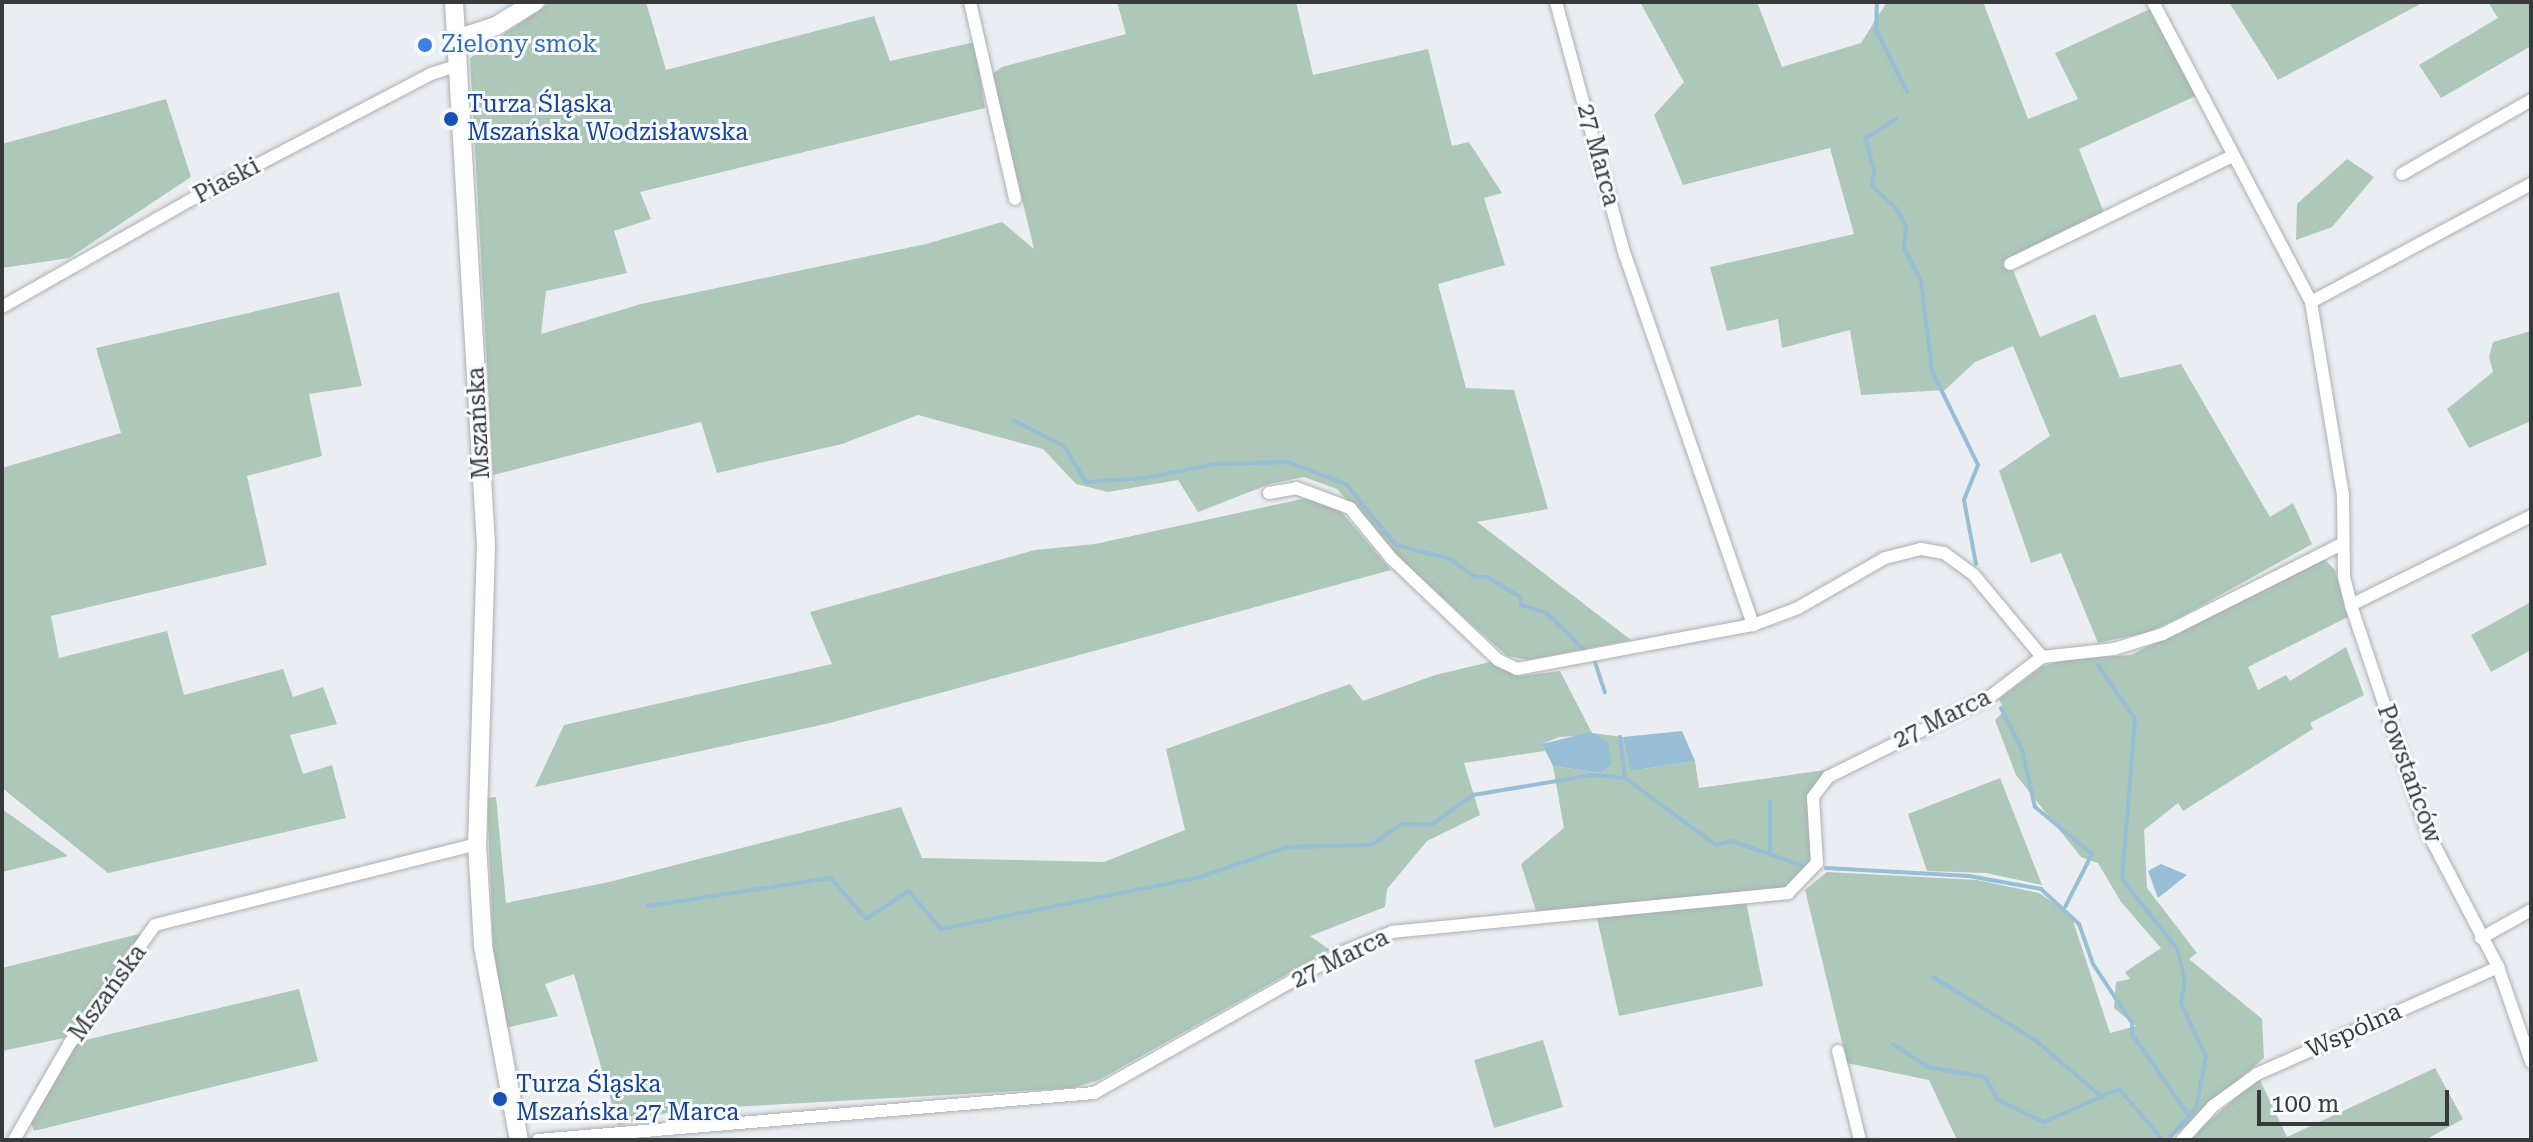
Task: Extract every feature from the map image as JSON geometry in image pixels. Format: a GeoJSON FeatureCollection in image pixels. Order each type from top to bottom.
{"type":"FeatureCollection","features":[{"type":"Feature","properties":{"kind":"street","name":"Mszańska"},"geometry":{"type":"LineString","coordinates":[[454,2],[486,545],[477,844],[483,946],[519,1140]]}},
{"type":"Feature","properties":{"kind":"street"},"geometry":{"type":"LineString","coordinates":[[456,39],[496,26],[535,2]]}},
{"type":"Feature","properties":{"kind":"street"},"geometry":{"type":"LineString","coordinates":[[970,2],[1015,199]]}},
{"type":"Feature","properties":{"kind":"street","name":"27 Marca"},"geometry":{"type":"LineString","coordinates":[[1556,2],[1624,252],[1753,625]]}},
{"type":"Feature","properties":{"kind":"street","name":"Powstańców"},"geometry":{"type":"LineString","coordinates":[[2153,2],[2311,302],[2343,495],[2342,544],[2351,605],[2426,829],[2498,967],[2531,1062]]}},
{"type":"Feature","properties":{"kind":"street","name":"Piaski"},"geometry":{"type":"LineString","coordinates":[[2,307],[194,198],[431,74],[458,65]]}},
{"type":"Feature","properties":{"kind":"street"},"geometry":{"type":"LineString","coordinates":[[2402,174],[2531,100]]}},
{"type":"Feature","properties":{"kind":"street"},"geometry":{"type":"LineString","coordinates":[[2010,264],[2232,156]]}},
{"type":"Feature","properties":{"kind":"street"},"geometry":{"type":"LineString","coordinates":[[2311,302],[2531,184]]}},
{"type":"Feature","properties":{"kind":"street"},"geometry":{"type":"LineString","coordinates":[[1269,493],[1296,488],[1350,508],[1391,558],[1498,660],[1517,669],[1753,625],[1798,608],[1885,558],[1921,549],[1944,553],[1974,575],[2042,657],[2114,649],[2163,634],[2342,544]]}},
{"type":"Feature","properties":{"kind":"street"},"geometry":{"type":"LineString","coordinates":[[2351,605],[2531,516]]}},
{"type":"Feature","properties":{"kind":"street","name":"27 Marca"},"geometry":{"type":"LineString","coordinates":[[538,1140],[1094,1093],[1343,952],[1392,932],[1788,893],[1817,863],[1813,797],[1817,785],[1991,696],[2042,657]]}},
{"type":"Feature","properties":{"kind":"street","name":"Mszańska"},"geometry":{"type":"LineString","coordinates":[[14,1140],[70,1043],[155,925],[477,844]]}},
{"type":"Feature","properties":{"kind":"street"},"geometry":{"type":"LineString","coordinates":[[2481,938],[2531,910]]}},
{"type":"Feature","properties":{"kind":"street","name":"Wspólna"},"geometry":{"type":"LineString","coordinates":[[2182,1140],[2213,1106],[2257,1074],[2498,967]]}},
{"type":"Feature","properties":{"kind":"street"},"geometry":{"type":"LineString","coordinates":[[1838,1051],[1860,1140]]}},
{"type":"Feature","properties":{"kind":"green space"},"geometry":{"type":"Polygon","coordinates":[[[550,2],[646,2],[666,70],[874,16],[890,61],[975,42],[985,108],[640,192],[651,219],[614,231],[627,273],[546,291],[541,334],[641,304],[926,244],[1002,222],[1034,249],[992,74],[1002,67],[1126,34],[1117,2],[1296,2],[1313,75],[1428,49],[1452,146],[1469,142],[1502,193],[1484,198],[1505,265],[1438,284],[1466,388],[1514,390],[1548,509],[1477,522],[1631,640],[1529,660],[1507,656],[1401,560],[1337,489],[1304,477],[1270,484],[1198,512],[1178,480],[1108,492],[1076,484],[1043,449],[918,415],[842,444],[717,473],[701,422],[493,475],[470,58],[550,2]]]}},
{"type":"Feature","properties":{"kind":"green space"},"geometry":{"type":"Polygon","coordinates":[[[1640,2],[1757,2],[1782,67],[1861,43],[1887,2],[1983,2],[2028,119],[2078,99],[2055,53],[2152,8],[2198,95],[2079,149],[2104,213],[2008,258],[2040,337],[2095,314],[2120,378],[2181,364],[2270,517],[2293,503],[2312,544],[2149,632],[2098,643],[2061,553],[2031,563],[1999,471],[2050,436],[2013,346],[1975,362],[1945,390],[1861,395],[1850,330],[1782,348],[1778,319],[1727,331],[1710,267],[1854,234],[1830,148],[1683,185],[1654,115],[1684,82],[1640,2]]]}},
{"type":"Feature","properties":{"kind":"green space"},"geometry":{"type":"Polygon","coordinates":[[[2229,2],[2424,2],[2278,80],[2229,2]]]}},
{"type":"Feature","properties":{"kind":"green space"},"geometry":{"type":"Polygon","coordinates":[[[2488,2],[2531,2],[2531,46],[2441,98],[2419,65],[2498,18],[2488,2]]]}},
{"type":"Feature","properties":{"kind":"green space"},"geometry":{"type":"Polygon","coordinates":[[[166,99],[191,177],[69,258],[2,268],[2,144],[166,99]]]}},
{"type":"Feature","properties":{"kind":"green space"},"geometry":{"type":"Polygon","coordinates":[[[2347,159],[2374,177],[2332,227],[2296,240],[2297,204],[2347,159]]]}},
{"type":"Feature","properties":{"kind":"green space"},"geometry":{"type":"Polygon","coordinates":[[[339,292],[362,386],[309,394],[322,456],[247,476],[267,565],[51,616],[59,658],[167,631],[184,695],[283,669],[293,697],[323,687],[337,724],[290,735],[303,774],[332,765],[346,818],[108,873],[2,788],[2,468],[121,433],[96,348],[339,292]]]}},
{"type":"Feature","properties":{"kind":"green space"},"geometry":{"type":"Polygon","coordinates":[[[2531,331],[2531,421],[2469,448],[2447,409],[2493,372],[2489,357],[2493,342],[2531,331]]]}},
{"type":"Feature","properties":{"kind":"green space"},"geometry":{"type":"Polygon","coordinates":[[[1307,498],[1338,508],[1391,570],[830,723],[535,787],[564,725],[832,664],[810,612],[1035,550],[1095,544],[1307,498]]]}},
{"type":"Feature","properties":{"kind":"green space"},"geometry":{"type":"Polygon","coordinates":[[[2322,557],[2335,570],[2348,617],[2248,667],[2258,690],[2286,675],[2290,681],[2346,647],[2364,695],[2310,723],[2313,729],[2183,811],[2178,803],[2144,830],[2147,888],[2197,953],[2189,959],[2262,1019],[2264,1058],[2169,1140],[1957,1140],[1929,1080],[1847,1063],[1805,890],[1827,872],[1977,880],[2039,893],[2071,915],[2110,1033],[2136,1026],[2114,1008],[2116,982],[2130,979],[2125,972],[2161,948],[2121,902],[2098,863],[2081,857],[2016,775],[1995,720],[2004,711],[1999,699],[2041,667],[2066,659],[2131,655],[2322,557]]]}},
{"type":"Feature","properties":{"kind":"green space"},"geometry":{"type":"Polygon","coordinates":[[[2531,602],[2531,650],[2491,672],[2471,635],[2531,602]]]}},
{"type":"Feature","properties":{"kind":"green space"},"geometry":{"type":"Polygon","coordinates":[[[1490,662],[1521,676],[1560,671],[1592,733],[1623,737],[1630,771],[1695,761],[1699,788],[1825,770],[1808,796],[1813,859],[1799,883],[1782,890],[1536,911],[1521,864],[1564,828],[1553,766],[1601,773],[1612,764],[1593,735],[1559,737],[1542,744],[1545,751],[1464,763],[1480,815],[1427,841],[1387,889],[1385,907],[1310,936],[1330,950],[1099,1080],[1072,1088],[679,1110],[618,1125],[574,974],[545,984],[558,1016],[505,1028],[494,969],[487,798],[496,797],[506,903],[609,882],[901,807],[922,858],[1104,862],[1185,830],[1166,749],[1350,684],[1363,701],[1435,675],[1490,662]]]}},
{"type":"Feature","properties":{"kind":"green space"},"geometry":{"type":"Polygon","coordinates":[[[2000,778],[2042,885],[1986,873],[1927,871],[1908,814],[2000,778]]]}},
{"type":"Feature","properties":{"kind":"green space"},"geometry":{"type":"Polygon","coordinates":[[[2,809],[68,856],[2,872],[2,809]]]}},
{"type":"Feature","properties":{"kind":"green space"},"geometry":{"type":"Polygon","coordinates":[[[1746,901],[1763,986],[1619,1016],[1597,918],[1746,901]]]}},
{"type":"Feature","properties":{"kind":"green space"},"geometry":{"type":"Polygon","coordinates":[[[143,933],[69,1037],[2,1051],[2,968],[143,933]]]}},
{"type":"Feature","properties":{"kind":"green space"},"geometry":{"type":"Polygon","coordinates":[[[299,989],[318,1061],[34,1131],[30,1120],[77,1042],[299,989]]]}},
{"type":"Feature","properties":{"kind":"green space"},"geometry":{"type":"Polygon","coordinates":[[[1543,1040],[1563,1107],[1494,1128],[1474,1060],[1543,1040]]]}},
{"type":"Feature","properties":{"kind":"green space"},"geometry":{"type":"Polygon","coordinates":[[[2435,1068],[2463,1119],[2425,1140],[2187,1140],[2259,1078],[2287,1137],[2435,1068]]]}},
{"type":"Feature","properties":{"kind":"water"},"geometry":{"type":"Polygon","coordinates":[[[1682,731],[1695,761],[1630,771],[1623,737],[1682,731]]]}},
{"type":"Feature","properties":{"kind":"water"},"geometry":{"type":"Polygon","coordinates":[[[1591,732],[1608,742],[1612,764],[1601,773],[1553,766],[1542,744],[1591,732]]]}},
{"type":"Feature","properties":{"kind":"water"},"geometry":{"type":"Polygon","coordinates":[[[2161,864],[2187,875],[2158,898],[2148,871],[2161,864]]]}},
{"type":"Feature","properties":{"kind":"waterway"},"geometry":{"type":"LineString","coordinates":[[1877,2],[1876,30],[1907,92]]}},
{"type":"Feature","properties":{"kind":"waterway"},"geometry":{"type":"LineString","coordinates":[[1896,119],[1865,138],[1874,170],[1872,186],[1896,208],[1906,227],[1904,248],[1921,281],[1932,371],[1978,465],[1964,500],[1976,564]]}},
{"type":"Feature","properties":{"kind":"waterway"},"geometry":{"type":"LineString","coordinates":[[1013,420],[1064,446],[1086,482],[1145,478],[1215,464],[1288,462],[1346,484],[1396,545],[1450,559],[1475,577],[1487,577],[1520,597],[1521,605],[1548,614],[1586,652]]}},
{"type":"Feature","properties":{"kind":"waterway"},"geometry":{"type":"LineString","coordinates":[[1595,662],[1605,692]]}},
{"type":"Feature","properties":{"kind":"waterway"},"geometry":{"type":"LineString","coordinates":[[2098,665],[2135,719],[2122,879],[2177,949],[2185,981],[2181,1003],[2206,1057],[2196,1107],[2168,1140]]}},
{"type":"Feature","properties":{"kind":"waterway"},"geometry":{"type":"LineString","coordinates":[[2001,708],[2022,750],[2035,807],[2092,854],[2065,907]]}},
{"type":"Feature","properties":{"kind":"waterway"},"geometry":{"type":"LineString","coordinates":[[1620,737],[1625,778]]}},
{"type":"Feature","properties":{"kind":"waterway"},"geometry":{"type":"LineString","coordinates":[[648,906],[831,878],[866,919],[909,891],[941,929],[1197,878],[1288,847],[1371,845],[1401,824],[1431,825],[1473,795],[1592,775],[1625,778],[1716,845],[1732,841],[1806,867]]}},
{"type":"Feature","properties":{"kind":"waterway"},"geometry":{"type":"LineString","coordinates":[[1770,801],[1770,854]]}},
{"type":"Feature","properties":{"kind":"waterway"},"geometry":{"type":"LineString","coordinates":[[1826,868],[1969,876],[2041,889],[2079,924],[2093,964],[2132,1023],[2132,1034],[2189,1116]]}},
{"type":"Feature","properties":{"kind":"waterway"},"geometry":{"type":"LineString","coordinates":[[1933,977],[2035,1040],[2102,1097]]}},
{"type":"Feature","properties":{"kind":"waterway"},"geometry":{"type":"LineString","coordinates":[[1893,1044],[1928,1067],[1985,1077],[1998,1100],[2044,1122],[2119,1089],[2163,1140]]}},
{"type":"Feature","properties":{"kind":"place","name":"Zielony smok"},"geometry":{"type":"Point","coordinates":[425,45]}},
{"type":"Feature","properties":{"kind":"place","name":"Turza Śląska Mszańska Wodzisławska"},"geometry":{"type":"Point","coordinates":[451,119]}},
{"type":"Feature","properties":{"kind":"place","name":"Turza Śląska Mszańska 27 Marca"},"geometry":{"type":"Point","coordinates":[500,1099]}}]}
